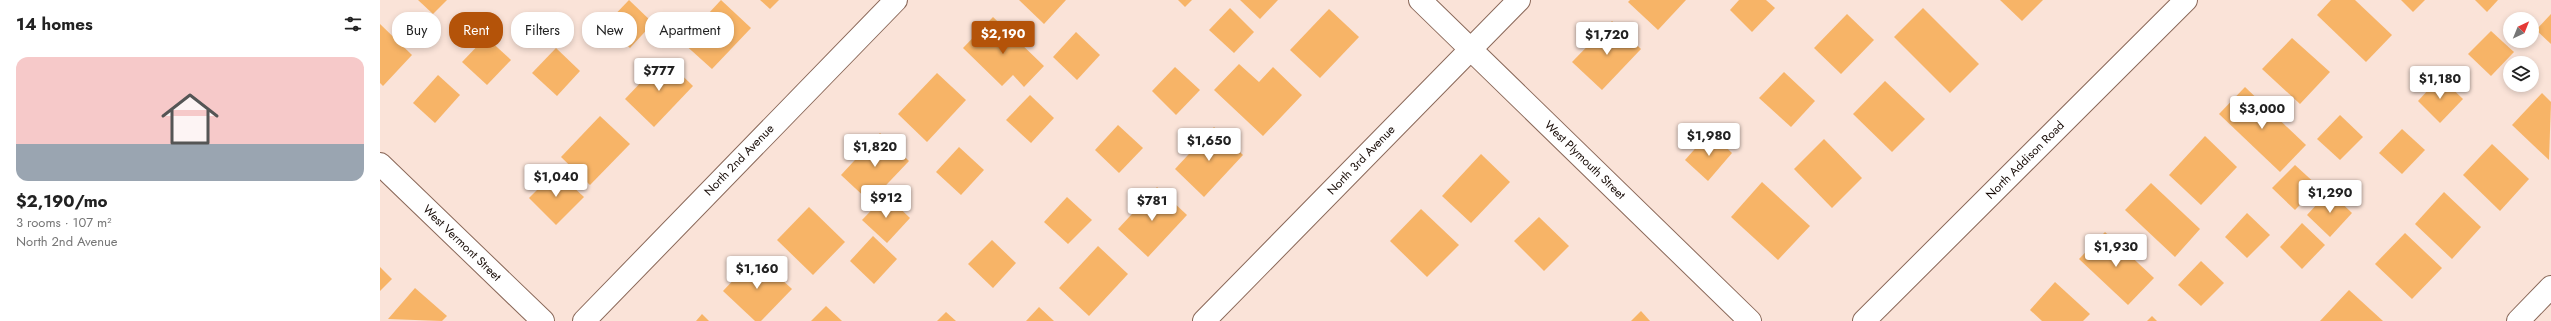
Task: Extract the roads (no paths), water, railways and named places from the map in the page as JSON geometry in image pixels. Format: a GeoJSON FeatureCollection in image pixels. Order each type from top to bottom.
{"type":"FeatureCollection","features":[{"type":"Feature","properties":{"kind":"street","name":"North 2nd Avenue"},"geometry":{"type":"LineString","coordinates":[[584,321],[896,0]]}},
{"type":"Feature","properties":{"kind":"street","name":"West Plymouth Street"},"geometry":{"type":"LineString","coordinates":[[1420,0],[1750,321]]}},
{"type":"Feature","properties":{"kind":"street","name":"North 3rd Avenue"},"geometry":{"type":"LineString","coordinates":[[1204,321],[1519,0]]}},
{"type":"Feature","properties":{"kind":"street","name":"North Addison Road"},"geometry":{"type":"LineString","coordinates":[[1864,321],[2186,0]]}},
{"type":"Feature","properties":{"kind":"street","name":"West Vermont Street"},"geometry":{"type":"LineString","coordinates":[[380,164],[543,321]]}},
{"type":"Feature","properties":{"kind":"street"},"geometry":{"type":"LineString","coordinates":[[2518,321],[2551,287]]}}]}
